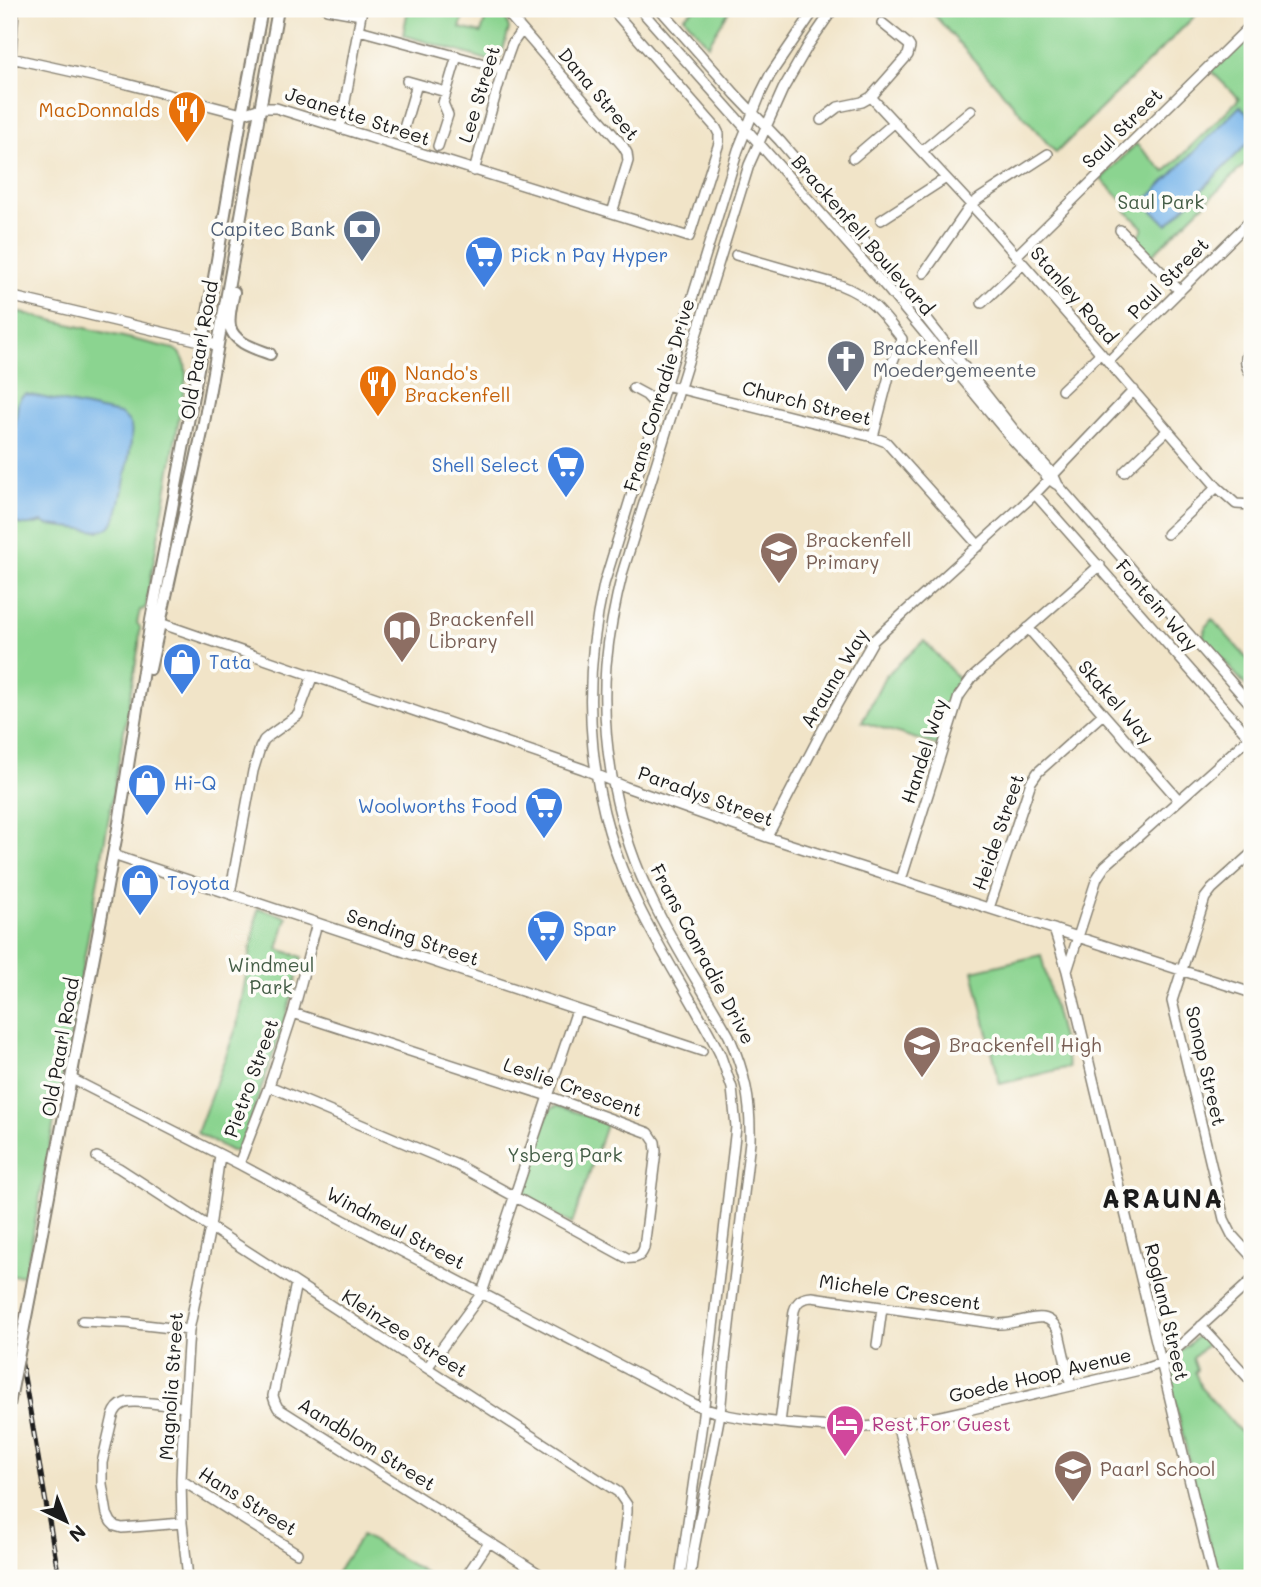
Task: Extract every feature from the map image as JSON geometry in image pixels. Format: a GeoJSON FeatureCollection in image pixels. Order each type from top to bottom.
{"type":"FeatureCollection","features":[{"type":"Feature","properties":{"kind":"main road","name":"Old Paarl Road"},"geometry":{"type":"LineString","coordinates":[[9,1405],[72,1079],[141,695],[148,675],[262,9]]}},
{"type":"Feature","properties":{"kind":"main road","name":"Old Paarl Road"},"geometry":{"type":"LineString","coordinates":[[156,621],[203,428],[278,9]]}},
{"type":"Feature","properties":{"kind":"main road"},"geometry":{"type":"LineString","coordinates":[[234,255],[235,279],[230,326],[244,343],[270,354]]}},
{"type":"Feature","properties":{"kind":"street"},"geometry":{"type":"LineString","coordinates":[[9,86],[13,9]]}},
{"type":"Feature","properties":{"kind":"street"},"geometry":{"type":"LineString","coordinates":[[327,9],[362,12],[340,128]]}},
{"type":"Feature","properties":{"kind":"street","name":"Dana Street"},"geometry":{"type":"LineString","coordinates":[[504,9],[628,153],[612,213]]}},
{"type":"Feature","properties":{"kind":"street","name":"Jeanette Street"},"geometry":{"type":"LineString","coordinates":[[242,114],[261,108],[276,108],[689,237],[719,143],[719,134],[612,9]]}},
{"type":"Feature","properties":{"kind":"street","name":"Brackenfell Boulevard"},"geometry":{"type":"LineString","coordinates":[[640,9],[915,320],[1012,439],[1051,477]]}},
{"type":"Feature","properties":{"kind":"street","name":"Brackenfell Boulevard"},"geometry":{"type":"LineString","coordinates":[[660,9],[780,141],[873,252],[1051,477],[1252,706]]}},
{"type":"Feature","properties":{"kind":"street","name":"Frans Conradie Drive"},"geometry":{"type":"LineString","coordinates":[[680,1578],[736,1127],[728,1074],[711,1035],[654,937],[626,879],[606,818],[593,749],[589,704],[590,672],[597,612],[613,551],[738,150],[761,93],[815,9]]}},
{"type":"Feature","properties":{"kind":"street","name":"Frans Conradie Drive"},"geometry":{"type":"LineString","coordinates":[[691,1578],[693,1554],[720,1414],[750,1141],[750,1116],[743,1071],[729,1036],[671,936],[642,879],[624,830],[612,781],[606,723],[609,635],[632,540],[749,165],[795,68],[833,9]]}},
{"type":"Feature","properties":{"kind":"street"},"geometry":{"type":"LineString","coordinates":[[821,120],[838,107],[862,102],[871,97],[902,63],[909,50],[908,44],[882,23]]}},
{"type":"Feature","properties":{"kind":"street","name":"Saul Street"},"geometry":{"type":"LineString","coordinates":[[982,303],[1019,260],[1252,24]]}},
{"type":"Feature","properties":{"kind":"street"},"geometry":{"type":"LineString","coordinates":[[359,30],[503,69]]}},
{"type":"Feature","properties":{"kind":"street","name":"Lee Street"},"geometry":{"type":"LineString","coordinates":[[474,171],[503,69],[512,44],[522,30]]}},
{"type":"Feature","properties":{"kind":"street"},"geometry":{"type":"LineString","coordinates":[[439,146],[448,115],[443,103],[457,56]]}},
{"type":"Feature","properties":{"kind":"street"},"geometry":{"type":"LineString","coordinates":[[11,58],[242,114]]}},
{"type":"Feature","properties":{"kind":"street"},"geometry":{"type":"LineString","coordinates":[[402,135],[412,82],[446,92]]}},
{"type":"Feature","properties":{"kind":"street","name":"Stanley Road"},"geometry":{"type":"LineString","coordinates":[[871,97],[987,222],[1217,487],[1236,504],[1252,505]]}},
{"type":"Feature","properties":{"kind":"street"},"geometry":{"type":"LineString","coordinates":[[922,151],[971,110]]}},
{"type":"Feature","properties":{"kind":"street"},"geometry":{"type":"LineString","coordinates":[[853,158],[895,122]]}},
{"type":"Feature","properties":{"kind":"street"},"geometry":{"type":"LineString","coordinates":[[924,273],[971,205],[1048,154]]}},
{"type":"Feature","properties":{"kind":"street"},"geometry":{"type":"LineString","coordinates":[[881,220],[946,178]]}},
{"type":"Feature","properties":{"kind":"street","name":"Paul Street"},"geometry":{"type":"LineString","coordinates":[[1109,361],[1252,219]]}},
{"type":"Feature","properties":{"kind":"street"},"geometry":{"type":"LineString","coordinates":[[1120,230],[1180,291]]}},
{"type":"Feature","properties":{"kind":"street"},"geometry":{"type":"LineString","coordinates":[[736,255],[857,292],[876,307],[902,340],[893,361],[873,437]]}},
{"type":"Feature","properties":{"kind":"street"},"geometry":{"type":"LineString","coordinates":[[9,296],[217,345]]}},
{"type":"Feature","properties":{"kind":"street"},"geometry":{"type":"LineString","coordinates":[[1252,346],[1246,354],[1245,365],[1252,375]]}},
{"type":"Feature","properties":{"kind":"street"},"geometry":{"type":"LineString","coordinates":[[1062,390],[1101,353]]}},
{"type":"Feature","properties":{"kind":"street","name":"Church Street"},"geometry":{"type":"LineString","coordinates":[[664,385],[886,442],[979,546]]}},
{"type":"Feature","properties":{"kind":"street"},"geometry":{"type":"LineString","coordinates":[[633,388],[646,395],[658,408]]}},
{"type":"Feature","properties":{"kind":"street"},"geometry":{"type":"LineString","coordinates":[[1051,477],[1134,390]]}},
{"type":"Feature","properties":{"kind":"street"},"geometry":{"type":"LineString","coordinates":[[1124,472],[1168,430]]}},
{"type":"Feature","properties":{"kind":"street","name":"Arauna Way"},"geometry":{"type":"LineString","coordinates":[[767,837],[870,646],[1051,477]]}},
{"type":"Feature","properties":{"kind":"street"},"geometry":{"type":"LineString","coordinates":[[1167,534],[1217,487]]}},
{"type":"Feature","properties":{"kind":"street","name":"Fontein Way"},"geometry":{"type":"LineString","coordinates":[[1035,494],[1251,738]]}},
{"type":"Feature","properties":{"kind":"street","name":"Handel Way"},"geometry":{"type":"LineString","coordinates":[[901,880],[963,689],[972,678],[1100,565]]}},
{"type":"Feature","properties":{"kind":"street","name":"Paradys Street"},"geometry":{"type":"LineString","coordinates":[[156,621],[767,837],[1252,993]]}},
{"type":"Feature","properties":{"kind":"street","name":"Skakel Way"},"geometry":{"type":"LineString","coordinates":[[1028,628],[1178,799]]}},
{"type":"Feature","properties":{"kind":"street"},"geometry":{"type":"LineString","coordinates":[[230,894],[260,747],[264,740],[298,715],[313,676]]}},
{"type":"Feature","properties":{"kind":"street","name":"Heide Street"},"geometry":{"type":"LineString","coordinates":[[989,908],[1031,782],[1038,772],[1104,714]]}},
{"type":"Feature","properties":{"kind":"street"},"geometry":{"type":"LineString","coordinates":[[1067,971],[1100,872],[1178,799],[1251,738]]}},
{"type":"Feature","properties":{"kind":"street","name":"Sonop Street"},"geometry":{"type":"LineString","coordinates":[[1252,853],[1212,888],[1205,898],[1181,970],[1173,1006],[1224,1219],[1232,1235],[1252,1258]]}},
{"type":"Feature","properties":{"kind":"street","name":"Sending Street"},"geometry":{"type":"LineString","coordinates":[[113,855],[702,1051]]}},
{"type":"Feature","properties":{"kind":"street","name":"Pietro Street"},"geometry":{"type":"LineString","coordinates":[[239,1164],[293,1013],[317,923]]}},
{"type":"Feature","properties":{"kind":"street","name":"Rogland Street"},"geometry":{"type":"LineString","coordinates":[[1054,929],[1067,971],[1213,1578]]}},
{"type":"Feature","properties":{"kind":"street"},"geometry":{"type":"LineString","coordinates":[[428,1368],[482,1293],[577,1010]]}},
{"type":"Feature","properties":{"kind":"street","name":"Leslie Crescent"},"geometry":{"type":"LineString","coordinates":[[269,1086],[457,1165],[627,1258],[636,1258],[645,1248],[656,1151],[653,1136],[644,1130],[548,1096],[293,1013]]}},
{"type":"Feature","properties":{"kind":"street","name":"Windmeul Street"},"geometry":{"type":"LineString","coordinates":[[72,1079],[703,1409],[720,1414]]}},
{"type":"Feature","properties":{"kind":"street","name":"Magnolia Street"},"geometry":{"type":"LineString","coordinates":[[188,1578],[181,1480],[189,1330],[210,1228],[220,1156]]}},
{"type":"Feature","properties":{"kind":"street","name":"Kleinzee Street"},"geometry":{"type":"LineString","coordinates":[[97,1157],[119,1168],[618,1492],[627,1506],[620,1578]]}},
{"type":"Feature","properties":{"kind":"street","name":"Goede Hoop Avenue"},"geometry":{"type":"LineString","coordinates":[[720,1414],[780,1423],[863,1427],[936,1417],[1144,1369],[1161,1363],[1252,1280]]}},
{"type":"Feature","properties":{"kind":"street","name":"Aandblom Street"},"geometry":{"type":"LineString","coordinates":[[296,1283],[273,1395],[278,1408],[546,1578]]}},
{"type":"Feature","properties":{"kind":"street","name":"Michele Crescent"},"geometry":{"type":"LineString","coordinates":[[780,1423],[794,1311],[796,1304],[805,1297],[998,1324],[1048,1318],[1056,1325],[1059,1333],[1070,1386]]}},
{"type":"Feature","properties":{"kind":"street"},"geometry":{"type":"LineString","coordinates":[[877,1345],[882,1308]]}},
{"type":"Feature","properties":{"kind":"street"},"geometry":{"type":"LineString","coordinates":[[82,1321],[189,1330]]}},
{"type":"Feature","properties":{"kind":"street"},"geometry":{"type":"LineString","coordinates":[[1201,1325],[1252,1382]]}},
{"type":"Feature","properties":{"kind":"street"},"geometry":{"type":"LineString","coordinates":[[182,1523],[122,1528],[115,1526],[107,1514],[101,1472],[116,1409],[135,1402],[184,1407]]}},
{"type":"Feature","properties":{"kind":"street"},"geometry":{"type":"LineString","coordinates":[[897,1423],[936,1578]]}},
{"type":"Feature","properties":{"kind":"street","name":"Hans Street"},"geometry":{"type":"LineString","coordinates":[[181,1480],[297,1553]]}},
{"type":"Feature","properties":{"kind":"street"},"geometry":{"type":"LineString","coordinates":[[465,1578],[489,1542]]}},
{"type":"Feature","properties":{"kind":"green space"},"geometry":{"type":"Polygon","coordinates":[[[408,9],[473,9],[470,16],[464,14],[460,28],[481,33],[486,16],[496,9],[507,21],[509,29],[502,54],[497,60],[491,61],[403,35],[408,9]]]}},
{"type":"Feature","properties":{"kind":"green space"},"geometry":{"type":"Polygon","coordinates":[[[694,9],[729,11],[708,45],[684,17],[694,9]]]}},
{"type":"Feature","properties":{"kind":"green space"},"geometry":{"type":"Polygon","coordinates":[[[929,9],[1202,9],[1056,153],[929,9]]]}},
{"type":"Feature","properties":{"kind":"green space","name":"Saul Park"},"geometry":{"type":"Polygon","coordinates":[[[1247,33],[1252,38],[1252,157],[1151,256],[1137,242],[1142,227],[1126,211],[1129,207],[1101,179],[1136,144],[1165,172],[1239,99],[1210,70],[1247,33]]]}},
{"type":"Feature","properties":{"kind":"green space"},"geometry":{"type":"Polygon","coordinates":[[[9,310],[174,349],[183,358],[186,379],[146,606],[140,610],[137,623],[140,627],[139,645],[72,1028],[25,1275],[10,1276],[9,1268],[9,310]]]}},
{"type":"Feature","properties":{"kind":"green space"},"geometry":{"type":"Polygon","coordinates":[[[1212,619],[1252,664],[1252,693],[1203,637],[1212,619]]]}},
{"type":"Feature","properties":{"kind":"green space"},"geometry":{"type":"Polygon","coordinates":[[[924,641],[962,682],[939,746],[862,722],[885,676],[924,641]]]}},
{"type":"Feature","properties":{"kind":"green space","name":"Windmeul Park"},"geometry":{"type":"Polygon","coordinates":[[[258,908],[287,917],[278,949],[302,957],[285,1020],[241,1147],[237,1151],[231,1151],[197,1133],[237,1026],[258,908]]]}},
{"type":"Feature","properties":{"kind":"green space"},"geometry":{"type":"Polygon","coordinates":[[[1041,955],[1069,1067],[1000,1084],[973,971],[1041,955]]]}},
{"type":"Feature","properties":{"kind":"green space","name":"Ysberg Park"},"geometry":{"type":"Polygon","coordinates":[[[557,1106],[607,1122],[572,1224],[526,1199],[522,1189],[548,1113],[557,1106]]]}},
{"type":"Feature","properties":{"kind":"green space"},"geometry":{"type":"Polygon","coordinates":[[[1201,1336],[1210,1342],[1193,1358],[1201,1388],[1252,1445],[1252,1578],[1217,1578],[1168,1373],[1174,1357],[1201,1336]]]}},
{"type":"Feature","properties":{"kind":"green space"},"geometry":{"type":"Polygon","coordinates":[[[362,1535],[434,1578],[333,1578],[362,1535]]]}},
{"type":"Feature","properties":{"kind":"water"},"geometry":{"type":"Polygon","coordinates":[[[1240,106],[1252,119],[1252,139],[1167,225],[1144,202],[1240,106]]]}},
{"type":"Feature","properties":{"kind":"water"},"geometry":{"type":"Polygon","coordinates":[[[26,394],[120,414],[129,422],[131,433],[126,475],[116,516],[108,527],[99,531],[42,522],[24,525],[9,517],[9,478],[18,402],[26,394]]]}},
{"type":"Feature","properties":{"kind":"railway"},"geometry":{"type":"LineString","coordinates":[[9,1290],[59,1578]]}},
{"type":"Feature","properties":{"kind":"place","name":"MacDonnalds"},"geometry":{"type":"Point","coordinates":[187,144]}},
{"type":"Feature","properties":{"kind":"place","name":"Capitec Bank"},"geometry":{"type":"Point","coordinates":[362,263]}},
{"type":"Feature","properties":{"kind":"place","name":"Pick n Pay Hyper"},"geometry":{"type":"Point","coordinates":[484,289]}},
{"type":"Feature","properties":{"kind":"place","name":"Brackenfell Moedergemeente"},"geometry":{"type":"Point","coordinates":[846,393]}},
{"type":"Feature","properties":{"kind":"place","name":"Nando's Brackenfell"},"geometry":{"type":"Point","coordinates":[378,418]}},
{"type":"Feature","properties":{"kind":"place","name":"Shell Select"},"geometry":{"type":"Point","coordinates":[566,499]}},
{"type":"Feature","properties":{"kind":"place","name":"Brackenfell Primary"},"geometry":{"type":"Point","coordinates":[779,585]}},
{"type":"Feature","properties":{"kind":"place","name":"Brackenfell Library"},"geometry":{"type":"Point","coordinates":[402,664]}},
{"type":"Feature","properties":{"kind":"place","name":"Tata"},"geometry":{"type":"Point","coordinates":[182,696]}},
{"type":"Feature","properties":{"kind":"place","name":"Hi-Q"},"geometry":{"type":"Point","coordinates":[147,817]}},
{"type":"Feature","properties":{"kind":"place","name":"Woolworths Food"},"geometry":{"type":"Point","coordinates":[544,840]}},
{"type":"Feature","properties":{"kind":"place","name":"Toyota"},"geometry":{"type":"Point","coordinates":[140,917]}},
{"type":"Feature","properties":{"kind":"place","name":"Spar"},"geometry":{"type":"Point","coordinates":[546,963]}},
{"type":"Feature","properties":{"kind":"place","name":"Brackenfell High"},"geometry":{"type":"Point","coordinates":[922,1079]}},
{"type":"Feature","properties":{"kind":"place","name":"Rest For Guest"},"geometry":{"type":"Point","coordinates":[845,1458]}},
{"type":"Feature","properties":{"kind":"place","name":"Paarl School"},"geometry":{"type":"Point","coordinates":[1073,1503]}},
{"type":"Feature","properties":{"kind":"district","name":"ARAUNA"},"geometry":{"type":"Point","coordinates":[1163,1199]}}]}
